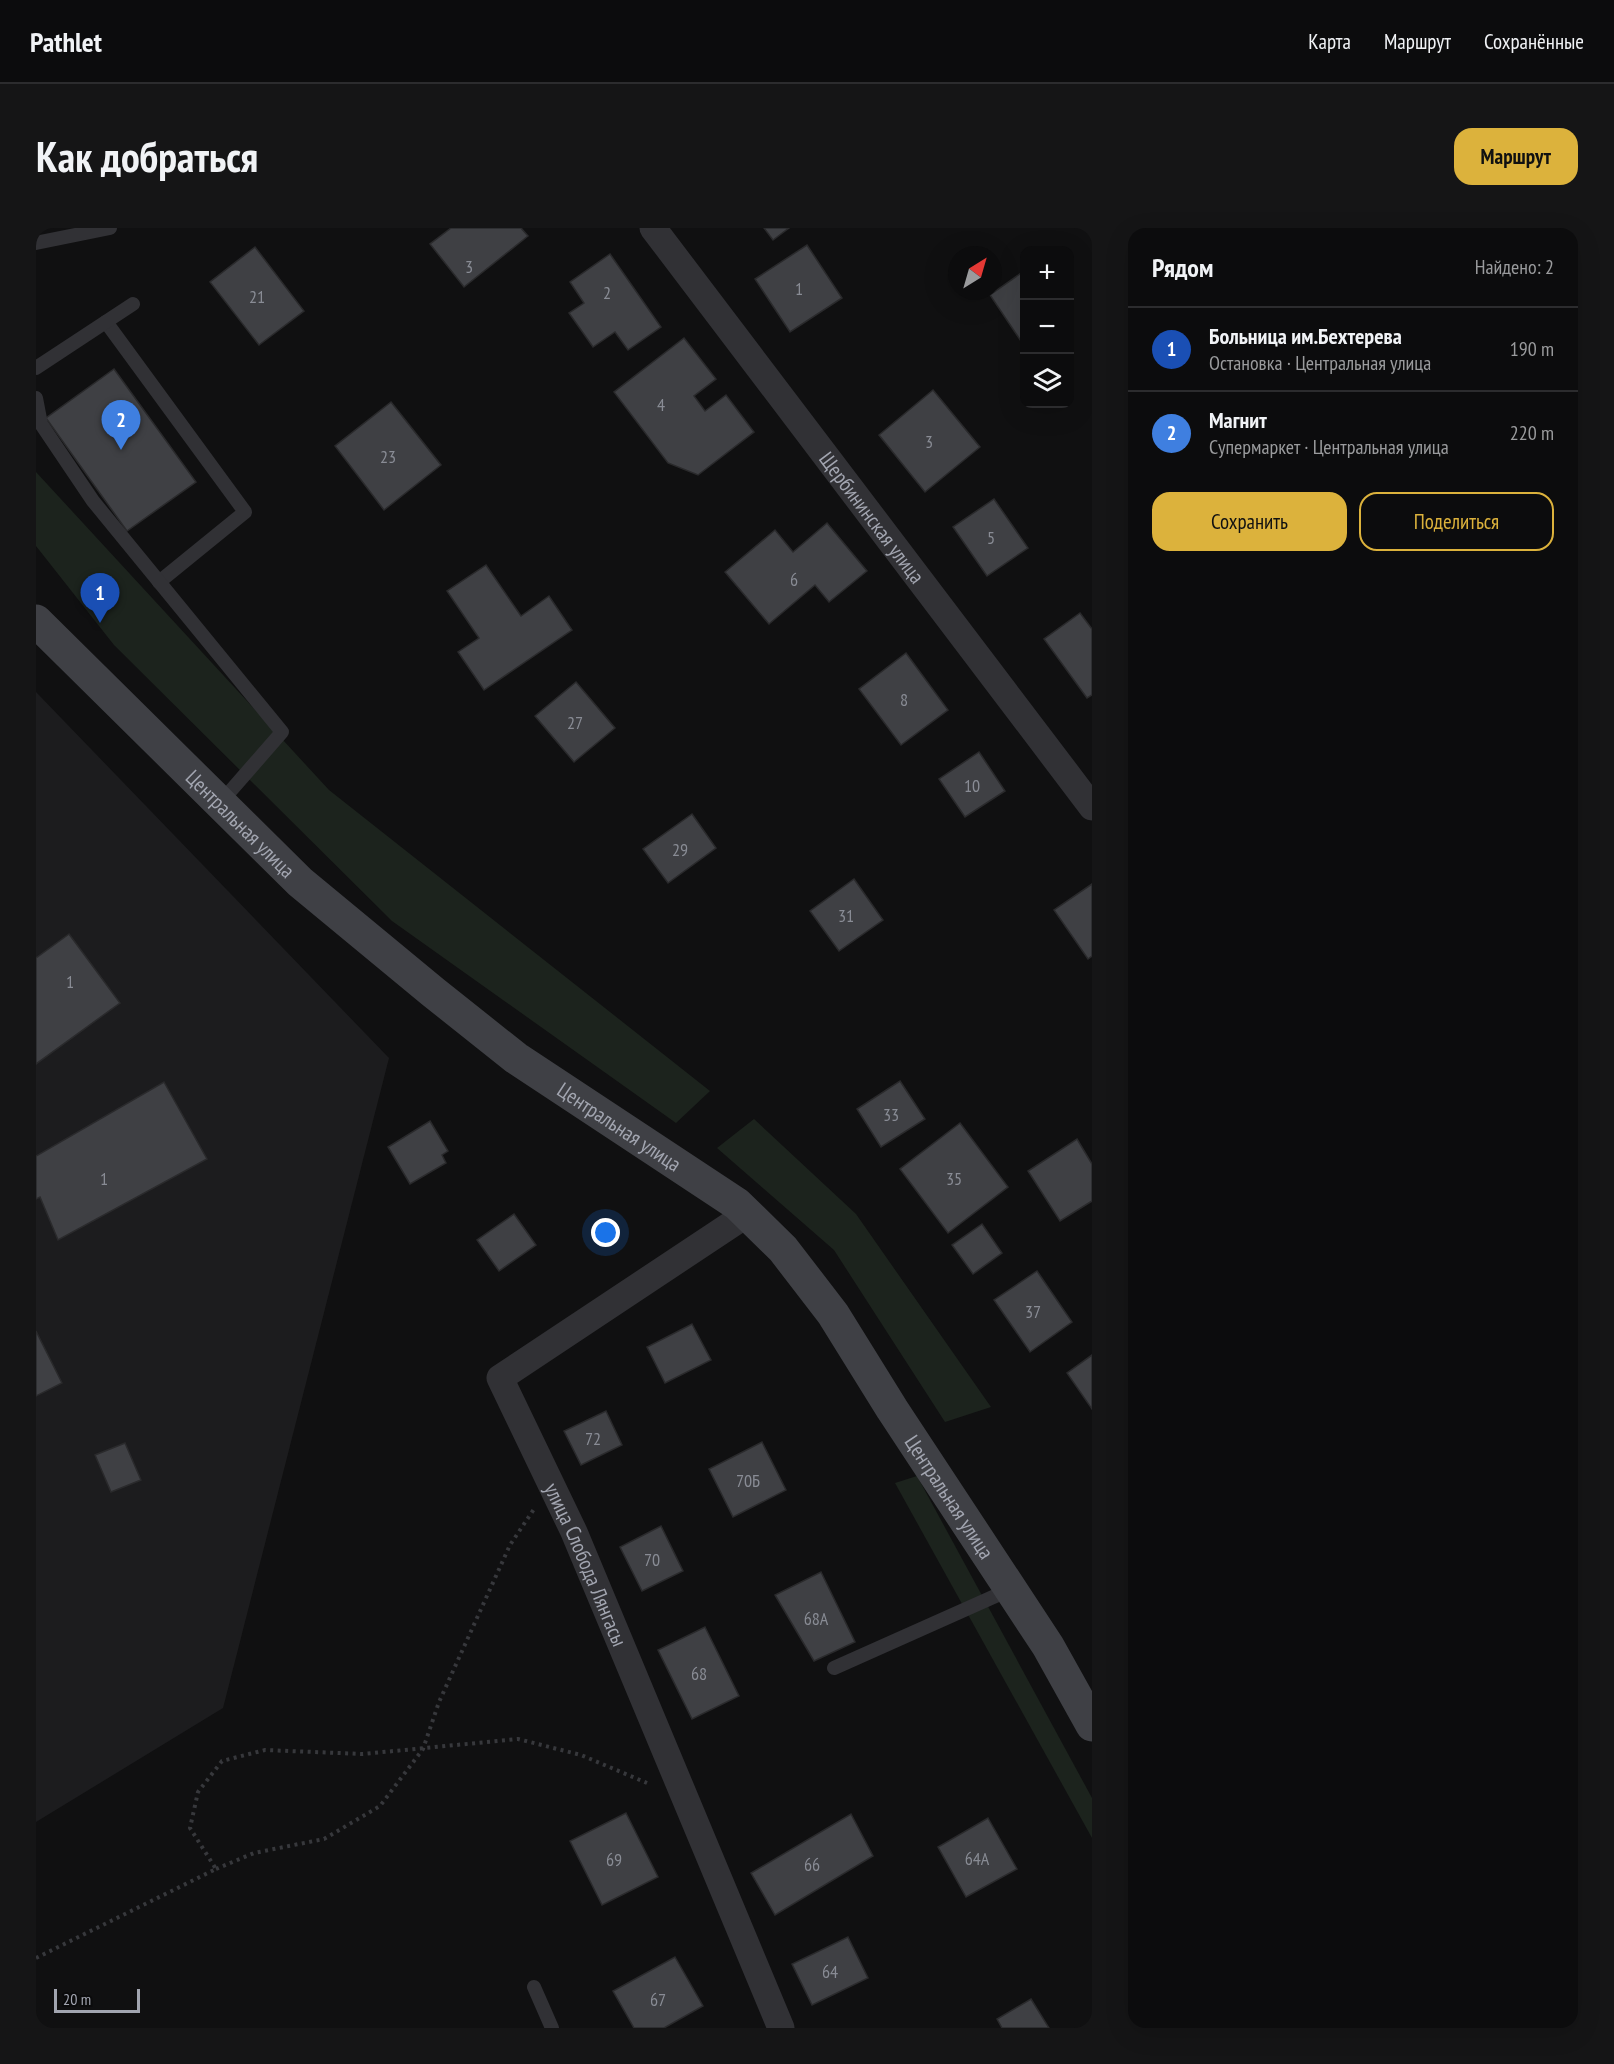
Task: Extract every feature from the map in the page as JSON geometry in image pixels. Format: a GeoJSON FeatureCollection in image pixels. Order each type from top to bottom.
{"type":"FeatureCollection","features":[{"type":"Feature","properties":{"kind":"street","name":"Щербининская улица"},"geometry":{"type":"LineString","coordinates":[[653,228],[1092,807]]}},
{"type":"Feature","properties":{"kind":"street","name":"Центральная улица"},"geometry":{"type":"LineString","coordinates":[[36,621],[300,882],[516,1058],[736,1204],[783,1249],[832,1314],[1048,1646],[1092,1725]]}},
{"type":"Feature","properties":{"kind":"street","name":"улица Слобода Лянгасы"},"geometry":{"type":"LineString","coordinates":[[747,1214],[500,1378],[574,1532],[781,2028]]}},
{"type":"Feature","properties":{"kind":"lane"},"geometry":{"type":"LineString","coordinates":[[36,243],[110,228]]}},
{"type":"Feature","properties":{"kind":"lane"},"geometry":{"type":"LineString","coordinates":[[36,368],[133,304]]}},
{"type":"Feature","properties":{"kind":"lane"},"geometry":{"type":"LineString","coordinates":[[106,322],[245,512],[159,582]]}},
{"type":"Feature","properties":{"kind":"lane"},"geometry":{"type":"LineString","coordinates":[[36,398],[41,424],[93,501],[282,732],[220,803]]}},
{"type":"Feature","properties":{"kind":"lane"},"geometry":{"type":"LineString","coordinates":[[834,1668],[1011,1590]]}},
{"type":"Feature","properties":{"kind":"lane"},"geometry":{"type":"LineString","coordinates":[[534,1987],[552,2028]]}},
{"type":"Feature","properties":{"kind":"path"},"geometry":{"type":"LineString","coordinates":[[36,1959],[216,1869],[254,1853],[324,1839],[380,1806],[423,1749],[439,1702],[510,1545],[550,1483]]}},
{"type":"Feature","properties":{"kind":"path"},"geometry":{"type":"LineString","coordinates":[[216,1869],[190,1828],[198,1791],[222,1761],[265,1750],[363,1754],[518,1739],[581,1755],[652,1786]]}},
{"type":"Feature","properties":{"kind":"shaded area"},"geometry":{"type":"Polygon","coordinates":[[[36,472],[329,790],[710,1091],[676,1123],[392,921],[114,645],[36,546],[36,472]]]}},
{"type":"Feature","properties":{"kind":"shaded area"},"geometry":{"type":"Polygon","coordinates":[[[36,692],[389,1058],[223,1708],[36,1822],[36,692]]]}},
{"type":"Feature","properties":{"kind":"shaded area"},"geometry":{"type":"Polygon","coordinates":[[[754,1119],[856,1214],[991,1407],[945,1422],[834,1250],[717,1148],[754,1119]]]}},
{"type":"Feature","properties":{"kind":"shaded area"},"geometry":{"type":"Polygon","coordinates":[[[917,1476],[1092,1798],[1092,1838],[895,1483],[917,1476]]]}},
{"type":"Feature","properties":{"kind":"building"},"geometry":{"type":"Polygon","coordinates":[[[451,228],[521,228],[528,236],[464,287],[430,244],[451,228]]]}},
{"type":"Feature","properties":{"kind":"building"},"geometry":{"type":"Polygon","coordinates":[[[764,228],[789,228],[773,240],[764,228]]]}},
{"type":"Feature","properties":{"kind":"building"},"geometry":{"type":"Polygon","coordinates":[[[807,245],[842,298],[790,332],[755,279],[807,245]]]}},
{"type":"Feature","properties":{"kind":"building"},"geometry":{"type":"Polygon","coordinates":[[[255,247],[304,311],[259,345],[210,282],[255,247]]]}},
{"type":"Feature","properties":{"kind":"building"},"geometry":{"type":"Polygon","coordinates":[[[610,254],[661,327],[628,350],[615,332],[593,347],[569,313],[584,303],[570,282],[610,254]]]}},
{"type":"Feature","properties":{"kind":"building"},"geometry":{"type":"Polygon","coordinates":[[[1020,274],[1020,340],[993,300],[1002,300],[1002,287],[1020,274]]]}},
{"type":"Feature","properties":{"kind":"building"},"geometry":{"type":"Polygon","coordinates":[[[684,338],[716,379],[694,396],[705,411],[726,395],[754,432],[698,475],[668,463],[614,392],[684,338]]]}},
{"type":"Feature","properties":{"kind":"building"},"geometry":{"type":"Polygon","coordinates":[[[114,369],[196,482],[127,531],[46,418],[114,369]]]}},
{"type":"Feature","properties":{"kind":"building"},"geometry":{"type":"Polygon","coordinates":[[[933,390],[980,447],[925,492],[879,435],[933,390]]]}},
{"type":"Feature","properties":{"kind":"building"},"geometry":{"type":"Polygon","coordinates":[[[391,402],[441,465],[384,510],[335,446],[391,402]]]}},
{"type":"Feature","properties":{"kind":"building"},"geometry":{"type":"Polygon","coordinates":[[[994,499],[1028,548],[987,576],[953,527],[994,499]]]}},
{"type":"Feature","properties":{"kind":"building"},"geometry":{"type":"Polygon","coordinates":[[[827,523],[867,571],[829,602],[815,585],[769,624],[725,572],[775,530],[793,552],[827,523]]]}},
{"type":"Feature","properties":{"kind":"building"},"geometry":{"type":"Polygon","coordinates":[[[486,565],[521,616],[549,596],[572,630],[484,690],[458,652],[479,638],[447,591],[486,565]]]}},
{"type":"Feature","properties":{"kind":"building"},"geometry":{"type":"Polygon","coordinates":[[[1080,613],[1092,629],[1092,695],[1087,698],[1044,639],[1080,613]]]}},
{"type":"Feature","properties":{"kind":"building"},"geometry":{"type":"Polygon","coordinates":[[[906,653],[948,710],[901,745],[859,689],[906,653]]]}},
{"type":"Feature","properties":{"kind":"building"},"geometry":{"type":"Polygon","coordinates":[[[576,682],[615,728],[574,762],[535,716],[576,682]]]}},
{"type":"Feature","properties":{"kind":"building"},"geometry":{"type":"Polygon","coordinates":[[[979,752],[1005,791],[965,817],[939,779],[979,752]]]}},
{"type":"Feature","properties":{"kind":"building"},"geometry":{"type":"Polygon","coordinates":[[[692,814],[716,848],[668,883],[643,849],[692,814]]]}},
{"type":"Feature","properties":{"kind":"building"},"geometry":{"type":"Polygon","coordinates":[[[854,879],[883,920],[839,951],[810,911],[854,879]]]}},
{"type":"Feature","properties":{"kind":"building"},"geometry":{"type":"Polygon","coordinates":[[[1092,884],[1092,956],[1088,959],[1054,910],[1092,884]]]}},
{"type":"Feature","properties":{"kind":"building"},"geometry":{"type":"Polygon","coordinates":[[[69,934],[120,1003],[36,1064],[36,958],[69,934]]]}},
{"type":"Feature","properties":{"kind":"building"},"geometry":{"type":"Polygon","coordinates":[[[900,1081],[925,1119],[881,1147],[857,1109],[900,1081]]]}},
{"type":"Feature","properties":{"kind":"building"},"geometry":{"type":"Polygon","coordinates":[[[164,1082],[207,1159],[58,1240],[40,1197],[36,1199],[36,1156],[164,1082]]]}},
{"type":"Feature","properties":{"kind":"building"},"geometry":{"type":"Polygon","coordinates":[[[430,1121],[448,1151],[442,1155],[446,1163],[410,1184],[388,1147],[430,1121]]]}},
{"type":"Feature","properties":{"kind":"building"},"geometry":{"type":"Polygon","coordinates":[[[960,1123],[1008,1187],[948,1233],[900,1169],[960,1123]]]}},
{"type":"Feature","properties":{"kind":"building"},"geometry":{"type":"Polygon","coordinates":[[[1077,1139],[1092,1164],[1092,1201],[1060,1221],[1028,1171],[1077,1139]]]}},
{"type":"Feature","properties":{"kind":"building"},"geometry":{"type":"Polygon","coordinates":[[[514,1214],[536,1245],[499,1271],[477,1240],[514,1214]]]}},
{"type":"Feature","properties":{"kind":"building"},"geometry":{"type":"Polygon","coordinates":[[[982,1224],[1002,1253],[973,1274],[952,1245],[982,1224]]]}},
{"type":"Feature","properties":{"kind":"building"},"geometry":{"type":"Polygon","coordinates":[[[1037,1271],[1072,1322],[1030,1352],[994,1300],[1037,1271]]]}},
{"type":"Feature","properties":{"kind":"building"},"geometry":{"type":"Polygon","coordinates":[[[692,1324],[711,1360],[665,1383],[647,1347],[692,1324]]]}},
{"type":"Feature","properties":{"kind":"building"},"geometry":{"type":"Polygon","coordinates":[[[36,1331],[62,1383],[36,1396],[36,1331]]]}},
{"type":"Feature","properties":{"kind":"building"},"geometry":{"type":"Polygon","coordinates":[[[1092,1355],[1092,1409],[1067,1373],[1092,1355]]]}},
{"type":"Feature","properties":{"kind":"building"},"geometry":{"type":"Polygon","coordinates":[[[606,1411],[622,1445],[581,1465],[564,1431],[606,1411]]]}},
{"type":"Feature","properties":{"kind":"building"},"geometry":{"type":"Polygon","coordinates":[[[762,1442],[786,1490],[733,1517],[709,1469],[762,1442]]]}},
{"type":"Feature","properties":{"kind":"building"},"geometry":{"type":"Polygon","coordinates":[[[125,1443],[141,1480],[111,1492],[95,1455],[125,1443]]]}},
{"type":"Feature","properties":{"kind":"building"},"geometry":{"type":"Polygon","coordinates":[[[661,1526],[683,1571],[642,1591],[620,1547],[661,1526]]]}},
{"type":"Feature","properties":{"kind":"building"},"geometry":{"type":"Polygon","coordinates":[[[821,1572],[855,1642],[814,1661],[775,1595],[821,1572]]]}},
{"type":"Feature","properties":{"kind":"building"},"geometry":{"type":"Polygon","coordinates":[[[705,1627],[739,1696],[692,1719],[658,1650],[705,1627]]]}},
{"type":"Feature","properties":{"kind":"building"},"geometry":{"type":"Polygon","coordinates":[[[626,1813],[658,1877],[602,1905],[570,1841],[626,1813]]]}},
{"type":"Feature","properties":{"kind":"building"},"geometry":{"type":"Polygon","coordinates":[[[851,1814],[873,1856],[775,1915],[751,1873],[851,1814]]]}},
{"type":"Feature","properties":{"kind":"building"},"geometry":{"type":"Polygon","coordinates":[[[988,1818],[1017,1869],[966,1897],[938,1847],[988,1818]]]}},
{"type":"Feature","properties":{"kind":"building"},"geometry":{"type":"Polygon","coordinates":[[[848,1937],[868,1978],[812,2005],[792,1964],[848,1937]]]}},
{"type":"Feature","properties":{"kind":"building"},"geometry":{"type":"Polygon","coordinates":[[[675,1957],[703,2006],[664,2028],[634,2028],[613,1991],[675,1957]]]}},
{"type":"Feature","properties":{"kind":"building"},"geometry":{"type":"Polygon","coordinates":[[[1031,1999],[1049,2028],[1002,2028],[997,2019],[1031,1999]]]}},
{"type":"Feature","properties":{"kind":"place","name":"Магнит"},"geometry":{"type":"Point","coordinates":[121,450]}},
{"type":"Feature","properties":{"kind":"place","name":"Больница им.Бехтерева"},"geometry":{"type":"Point","coordinates":[100,623]}}]}
